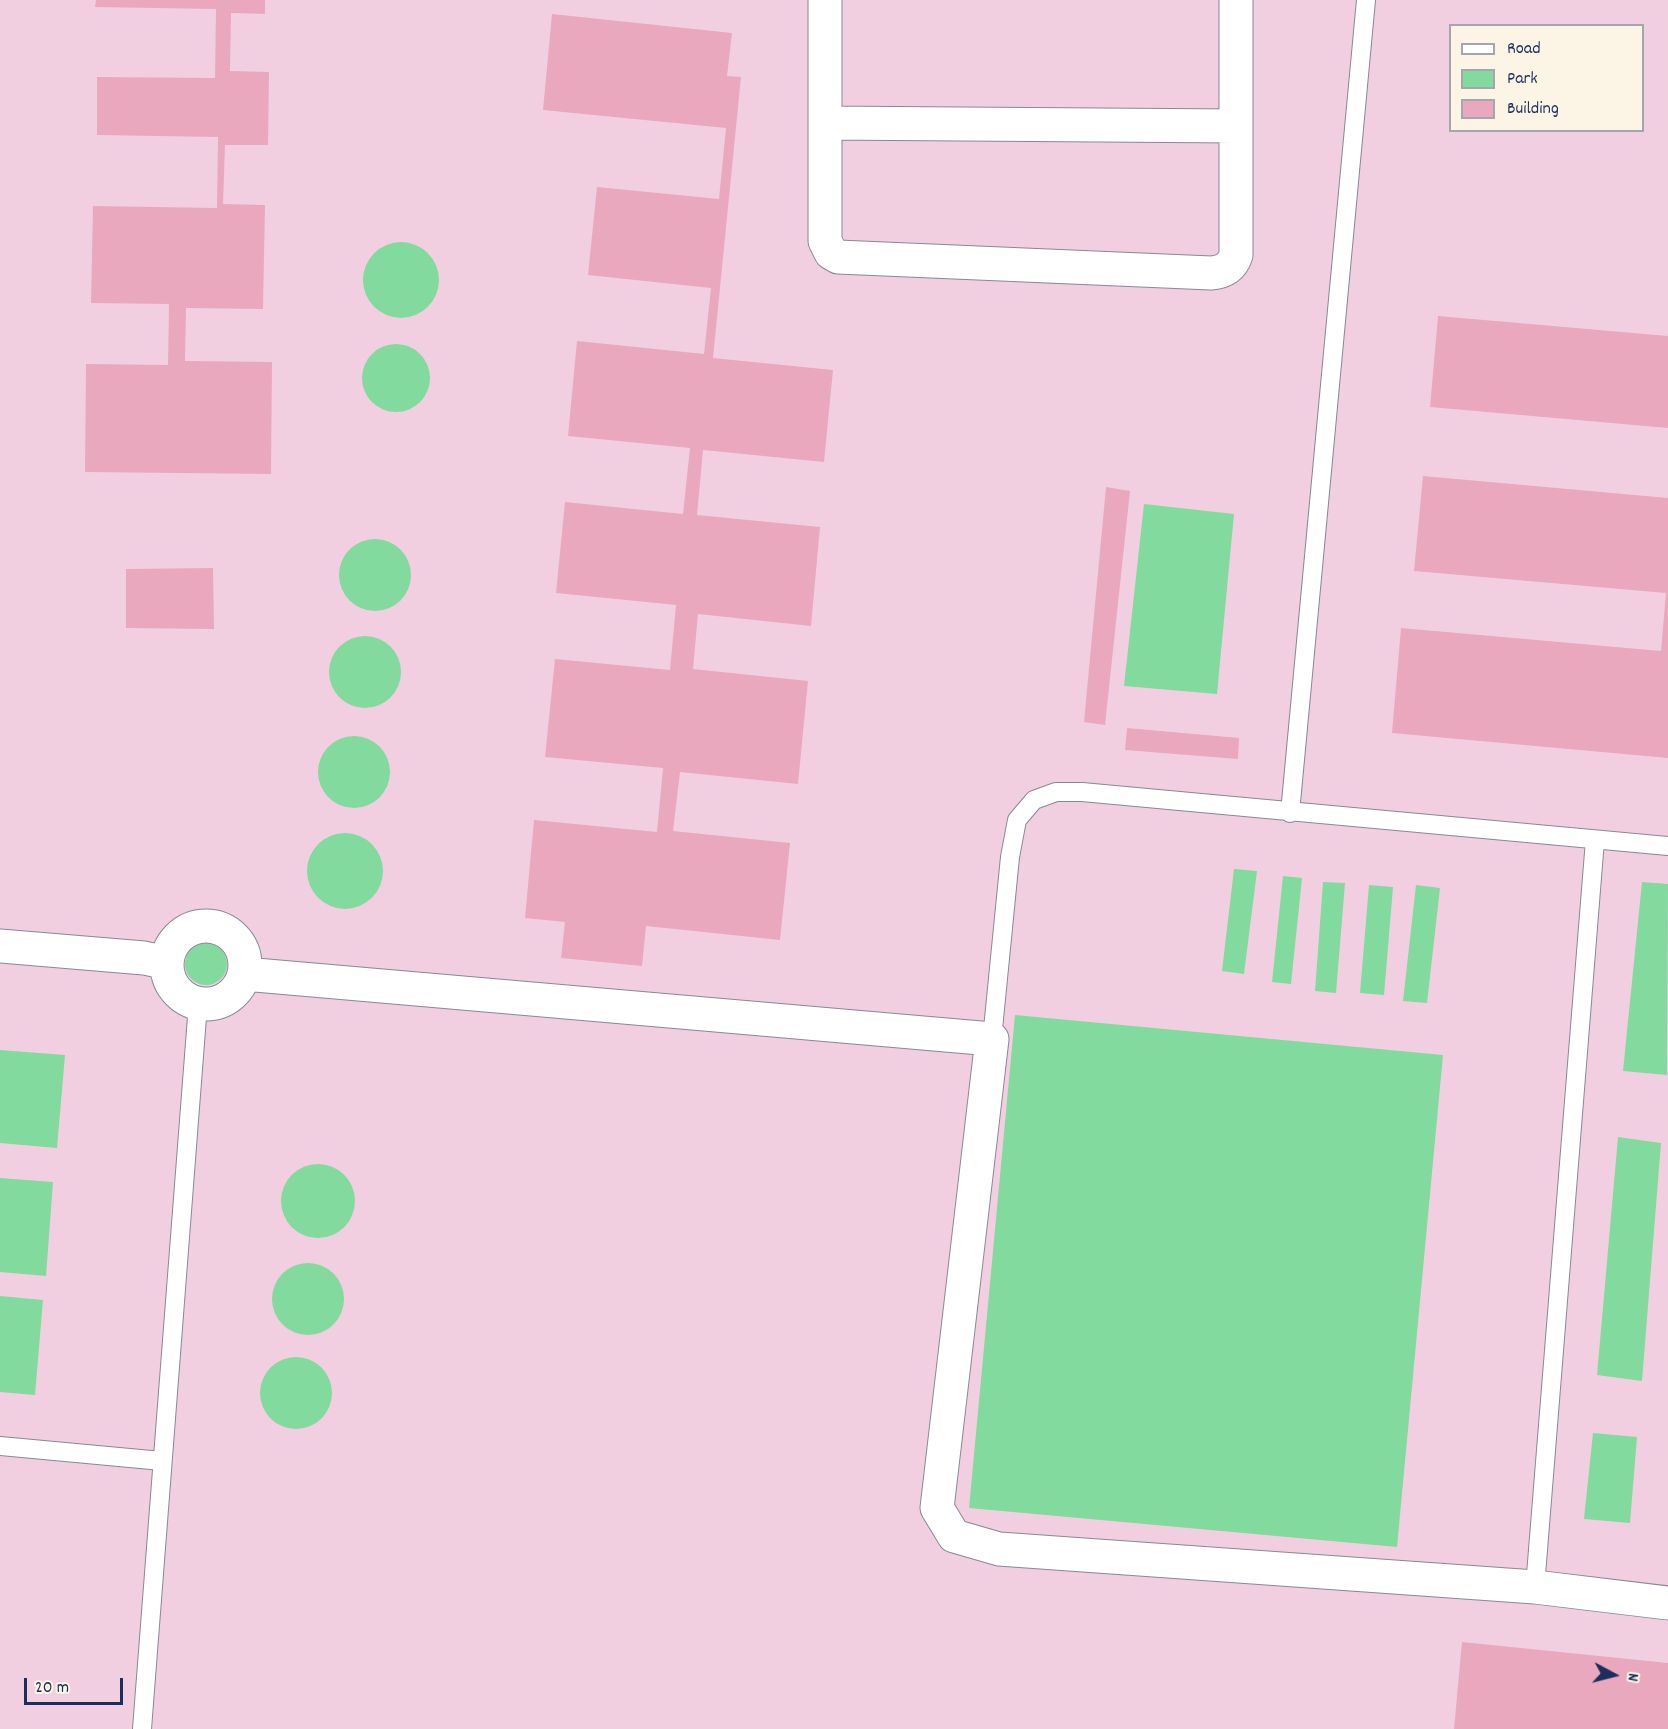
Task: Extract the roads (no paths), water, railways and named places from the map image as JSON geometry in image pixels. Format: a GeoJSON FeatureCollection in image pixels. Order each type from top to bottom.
{"type":"FeatureCollection","features":[{"type":"Feature","properties":{"kind":"street"},"geometry":{"type":"LineString","coordinates":[[825,0],[825,241],[831,253],[838,257],[1212,273],[1227,268],[1236,255],[1236,0]]}},
{"type":"Feature","properties":{"kind":"street"},"geometry":{"type":"LineString","coordinates":[[825,123],[1236,126]]}},
{"type":"Feature","properties":{"kind":"street"},"geometry":{"type":"LineString","coordinates":[[199,926],[212,926],[225,930],[235,938],[245,961],[244,974],[231,995],[220,1001],[198,1004],[175,988],[169,976],[168,963],[170,951],[187,931],[199,926]]}},
{"type":"Feature","properties":{"kind":"street"},"geometry":{"type":"LineString","coordinates":[[0,946],[144,958],[168,963]]}},
{"type":"Feature","properties":{"kind":"street"},"geometry":{"type":"LineString","coordinates":[[244,974],[992,1039],[937,1508],[954,1536],[999,1549],[1535,1587],[1668,1603]]}},
{"type":"Feature","properties":{"kind":"lane"},"geometry":{"type":"LineString","coordinates":[[1290,813],[1366,0]]}},
{"type":"Feature","properties":{"kind":"lane"},"geometry":{"type":"LineString","coordinates":[[992,1039],[1010,857],[1017,820],[1034,800],[1056,792],[1082,792],[1290,813],[1668,846]]}},
{"type":"Feature","properties":{"kind":"lane"},"geometry":{"type":"LineString","coordinates":[[1535,1587],[1595,840]]}},
{"type":"Feature","properties":{"kind":"lane"},"geometry":{"type":"LineString","coordinates":[[142,1729],[198,1004]]}},
{"type":"Feature","properties":{"kind":"lane"},"geometry":{"type":"LineString","coordinates":[[0,1446],[162,1461]]}}]}
